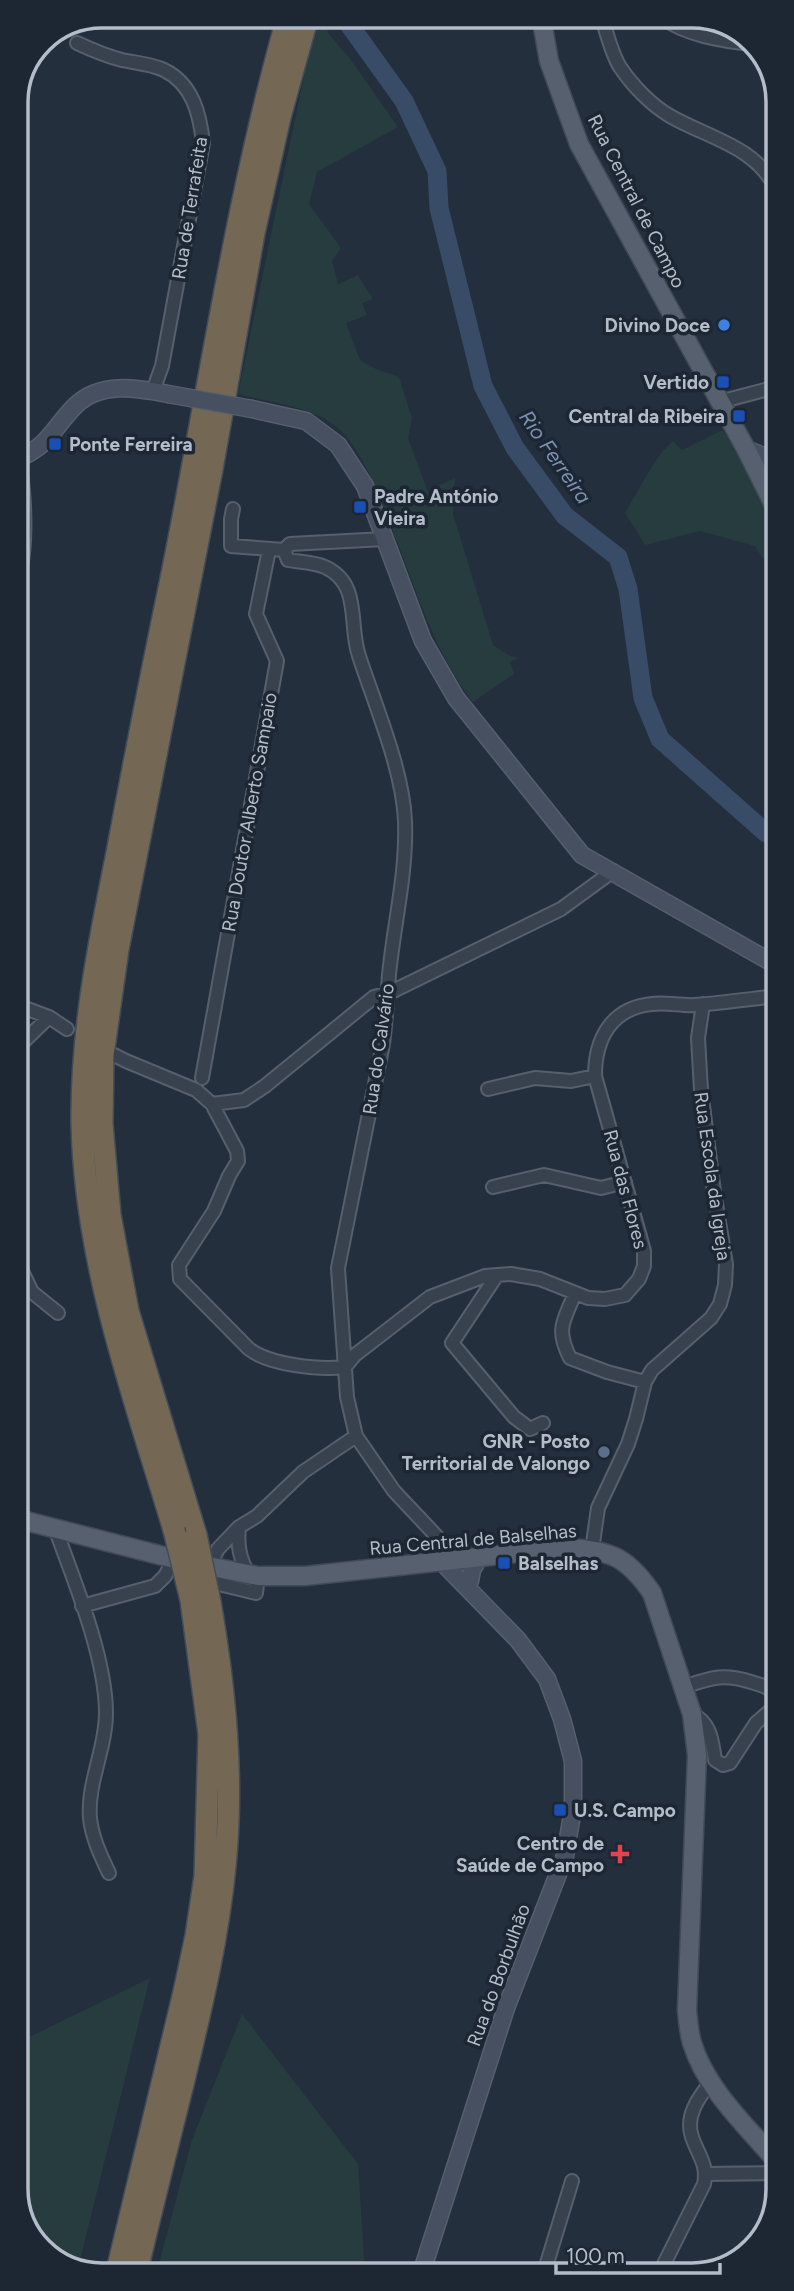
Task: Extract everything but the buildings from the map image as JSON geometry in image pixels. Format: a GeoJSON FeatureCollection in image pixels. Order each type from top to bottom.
{"type":"FeatureCollection","features":[{"type":"Feature","properties":{"kind":"highway"},"geometry":{"type":"LineString","coordinates":[[119,2263],[196,1936],[205,1877],[209,1734],[196,1535],[128,1311],[110,1215],[102,1124],[103,1055],[118,949],[207,496],[254,233],[280,117],[289,48],[288,28]]}},
{"type":"Feature","properties":{"kind":"highway"},"geometry":{"type":"LineString","coordinates":[[139,2263],[206,1986],[225,1866],[228,1812],[227,1732],[217,1648],[174,1531],[108,1314],[90,1220],[82,1125],[84,1047],[97,954],[193,467],[225,281],[261,113],[289,48],[301,28]]}},
{"type":"Feature","properties":{"kind":"main road","name":"Rua Central de Campo"},"geometry":{"type":"LineString","coordinates":[[543,28],[549,61],[579,144],[719,402],[746,450],[766,478]]}},
{"type":"Feature","properties":{"kind":"main road","name":"Rua Central de Balselhas"},"geometry":{"type":"LineString","coordinates":[[28,1521],[171,1565],[215,1568],[254,1581],[564,1548],[603,1551],[622,1560],[640,1576],[652,1593],[692,1714],[697,1755],[687,2010],[692,2043],[711,2082],[766,2149]]}},
{"type":"Feature","properties":{"kind":"street"},"geometry":{"type":"LineString","coordinates":[[605,28],[619,66],[650,101],[670,116],[747,154],[766,172]]}},
{"type":"Feature","properties":{"kind":"street"},"geometry":{"type":"LineString","coordinates":[[679,28],[737,43]]}},
{"type":"Feature","properties":{"kind":"street","name":"Rua de Terrafeita"},"geometry":{"type":"LineString","coordinates":[[77,43],[120,60],[163,69],[176,77],[192,97],[200,118],[203,143],[162,366],[160,393]]}},
{"type":"Feature","properties":{"kind":"street"},"geometry":{"type":"LineString","coordinates":[[28,454],[47,441],[75,406],[91,395],[131,387],[306,421],[338,444],[365,486],[423,641],[456,698],[582,855],[766,959]]}},
{"type":"Feature","properties":{"kind":"street"},"geometry":{"type":"LineString","coordinates":[[719,402],[766,390]]}},
{"type":"Feature","properties":{"kind":"street"},"geometry":{"type":"LineString","coordinates":[[746,450],[766,457]]}},
{"type":"Feature","properties":{"kind":"street","name":"Rua do Calvário"},"geometry":{"type":"LineString","coordinates":[[233,509],[231,545],[284,550],[290,544],[385,539]]}},
{"type":"Feature","properties":{"kind":"street","name":"Rua Doutor Alberto Sampaio"},"geometry":{"type":"LineString","coordinates":[[202,1078],[277,660],[256,614],[269,550]]}},
{"type":"Feature","properties":{"kind":"street","name":"Rua do Calvário"},"geometry":{"type":"LineString","coordinates":[[284,550],[288,559],[324,566],[340,577],[350,591],[356,648],[399,779],[405,820],[402,885],[389,975],[383,1044],[338,1268],[347,1397],[356,1436],[394,1491],[459,1560]]}},
{"type":"Feature","properties":{"kind":"street"},"geometry":{"type":"LineString","coordinates":[[212,1104],[244,1100],[374,997],[388,993],[561,908],[612,871]]}},
{"type":"Feature","properties":{"kind":"street"},"geometry":{"type":"LineString","coordinates":[[703,1004],[766,997]]}},
{"type":"Feature","properties":{"kind":"street","name":"Rua das Flores"},"geometry":{"type":"LineString","coordinates":[[497,1275],[511,1274],[540,1279],[588,1298],[605,1299],[625,1294],[639,1279],[644,1266],[644,1251],[595,1076],[595,1059],[600,1039],[612,1022],[631,1009],[653,1003],[684,1006],[703,1004]]}},
{"type":"Feature","properties":{"kind":"street","name":"Rua Escola da Igreja"},"geometry":{"type":"LineString","coordinates":[[592,1550],[598,1508],[628,1444],[645,1382],[652,1370],[711,1318],[720,1304],[725,1285],[726,1264],[701,1090],[698,1038],[703,1004]]}},
{"type":"Feature","properties":{"kind":"street"},"geometry":{"type":"LineString","coordinates":[[28,1009],[49,1017],[67,1029]]}},
{"type":"Feature","properties":{"kind":"street"},"geometry":{"type":"LineString","coordinates":[[28,1037],[49,1017]]}},
{"type":"Feature","properties":{"kind":"street"},"geometry":{"type":"LineString","coordinates":[[112,1054],[195,1090],[212,1104],[237,1151],[238,1161],[214,1211],[178,1265],[178,1272],[180,1279],[260,1358],[328,1369],[345,1367],[355,1355],[421,1302],[485,1276],[497,1275]]}},
{"type":"Feature","properties":{"kind":"street"},"geometry":{"type":"LineString","coordinates":[[488,1089],[534,1078],[571,1081],[595,1076]]}},
{"type":"Feature","properties":{"kind":"street"},"geometry":{"type":"LineString","coordinates":[[493,1187],[544,1175],[601,1188],[625,1182]]}},
{"type":"Feature","properties":{"kind":"street"},"geometry":{"type":"LineString","coordinates":[[497,1275],[452,1343],[514,1418],[530,1429],[542,1423]]}},
{"type":"Feature","properties":{"kind":"street"},"geometry":{"type":"LineString","coordinates":[[28,1284],[32,1292],[58,1313]]}},
{"type":"Feature","properties":{"kind":"street"},"geometry":{"type":"LineString","coordinates":[[575,1293],[562,1326],[562,1342],[570,1358],[645,1382]]}},
{"type":"Feature","properties":{"kind":"street"},"geometry":{"type":"LineString","coordinates":[[215,1568],[214,1558],[218,1549],[239,1527],[265,1510],[303,1472],[356,1436]]}},
{"type":"Feature","properties":{"kind":"street"},"geometry":{"type":"LineString","coordinates":[[239,1527],[237,1543],[240,1559],[254,1581]]}},
{"type":"Feature","properties":{"kind":"street"},"geometry":{"type":"LineString","coordinates":[[55,1528],[97,1651],[106,1713],[90,1801],[90,1820],[95,1843],[109,1873]]}},
{"type":"Feature","properties":{"kind":"street"},"geometry":{"type":"LineString","coordinates":[[459,1560],[472,1570],[470,1581],[477,1597]]}},
{"type":"Feature","properties":{"kind":"street","name":"Rua do Borbulhão"},"geometry":{"type":"LineString","coordinates":[[426,2263],[506,2008],[565,1856],[573,1810],[573,1761],[562,1719],[547,1679],[518,1640],[477,1597],[459,1560]]}},
{"type":"Feature","properties":{"kind":"street"},"geometry":{"type":"LineString","coordinates":[[82,1606],[155,1586],[171,1565],[254,1581]]}},
{"type":"Feature","properties":{"kind":"street"},"geometry":{"type":"LineString","coordinates":[[684,1687],[710,1678],[731,1676],[766,1687]]}},
{"type":"Feature","properties":{"kind":"street"},"geometry":{"type":"LineString","coordinates":[[692,1714],[701,1718],[709,1730],[715,1760],[723,1765],[730,1763],[756,1723],[766,1714]]}},
{"type":"Feature","properties":{"kind":"street"},"geometry":{"type":"LineString","coordinates":[[664,2263],[704,2184],[704,2160],[692,2136],[690,2124],[695,2101],[711,2082]]}},
{"type":"Feature","properties":{"kind":"street"},"geometry":{"type":"LineString","coordinates":[[706,2174],[766,2173]]}},
{"type":"Feature","properties":{"kind":"street"},"geometry":{"type":"LineString","coordinates":[[547,2263],[572,2181]]}},
{"type":"Feature","properties":{"kind":"green space"},"geometry":{"type":"Polygon","coordinates":[[[308,28],[327,28],[328,33],[351,60],[398,127],[317,172],[309,204],[341,248],[332,261],[338,284],[358,275],[373,299],[362,303],[367,315],[346,323],[360,360],[399,377],[412,418],[408,438],[432,503],[437,501],[437,486],[455,478],[453,514],[493,645],[510,656],[519,658],[510,662],[514,674],[473,702],[459,683],[436,641],[375,487],[353,445],[334,425],[312,413],[238,394],[309,52],[304,47],[308,28]]]}},
{"type":"Feature","properties":{"kind":"green space"},"geometry":{"type":"Polygon","coordinates":[[[723,430],[766,506],[766,556],[763,559],[755,546],[700,531],[645,545],[625,513],[661,453],[673,441],[682,450],[723,430]]]}},
{"type":"Feature","properties":{"kind":"green space"},"geometry":{"type":"Polygon","coordinates":[[[150,1978],[80,2260],[57,2248],[46,2238],[31,2208],[28,2189],[28,2038],[150,1978]]]}},
{"type":"Feature","properties":{"kind":"green space"},"geometry":{"type":"Polygon","coordinates":[[[242,2014],[358,2164],[364,2263],[159,2263],[192,2140],[242,2014]]]}},
{"type":"Feature","properties":{"kind":"waterway","name":"Rio Ferreira"},"geometry":{"type":"LineString","coordinates":[[352,28],[404,101],[437,171],[439,208],[483,386],[515,448],[565,516],[618,557],[628,589],[643,698],[660,739],[766,833]]}},
{"type":"Feature","properties":{"kind":"place","name":"Divino Doce"},"geometry":{"type":"Point","coordinates":[724,325]}},
{"type":"Feature","properties":{"kind":"place","name":"Vertido"},"geometry":{"type":"Point","coordinates":[723,382]}},
{"type":"Feature","properties":{"kind":"place","name":"Central da Ribeira"},"geometry":{"type":"Point","coordinates":[739,416]}},
{"type":"Feature","properties":{"kind":"place","name":"Ponte Ferreira"},"geometry":{"type":"Point","coordinates":[55,444]}},
{"type":"Feature","properties":{"kind":"place","name":"Padre António Vieira"},"geometry":{"type":"Point","coordinates":[360,507]}},
{"type":"Feature","properties":{"kind":"place","name":"GNR - Posto Territorial de Valongo"},"geometry":{"type":"Point","coordinates":[604,1452]}},
{"type":"Feature","properties":{"kind":"place","name":"Balselhas"},"geometry":{"type":"Point","coordinates":[504,1563]}},
{"type":"Feature","properties":{"kind":"place","name":"U.S. Campo"},"geometry":{"type":"Point","coordinates":[560,1810]}},
{"type":"Feature","properties":{"kind":"place","name":"Centro de Saúde de Campo"},"geometry":{"type":"Point","coordinates":[620,1854]}}]}
